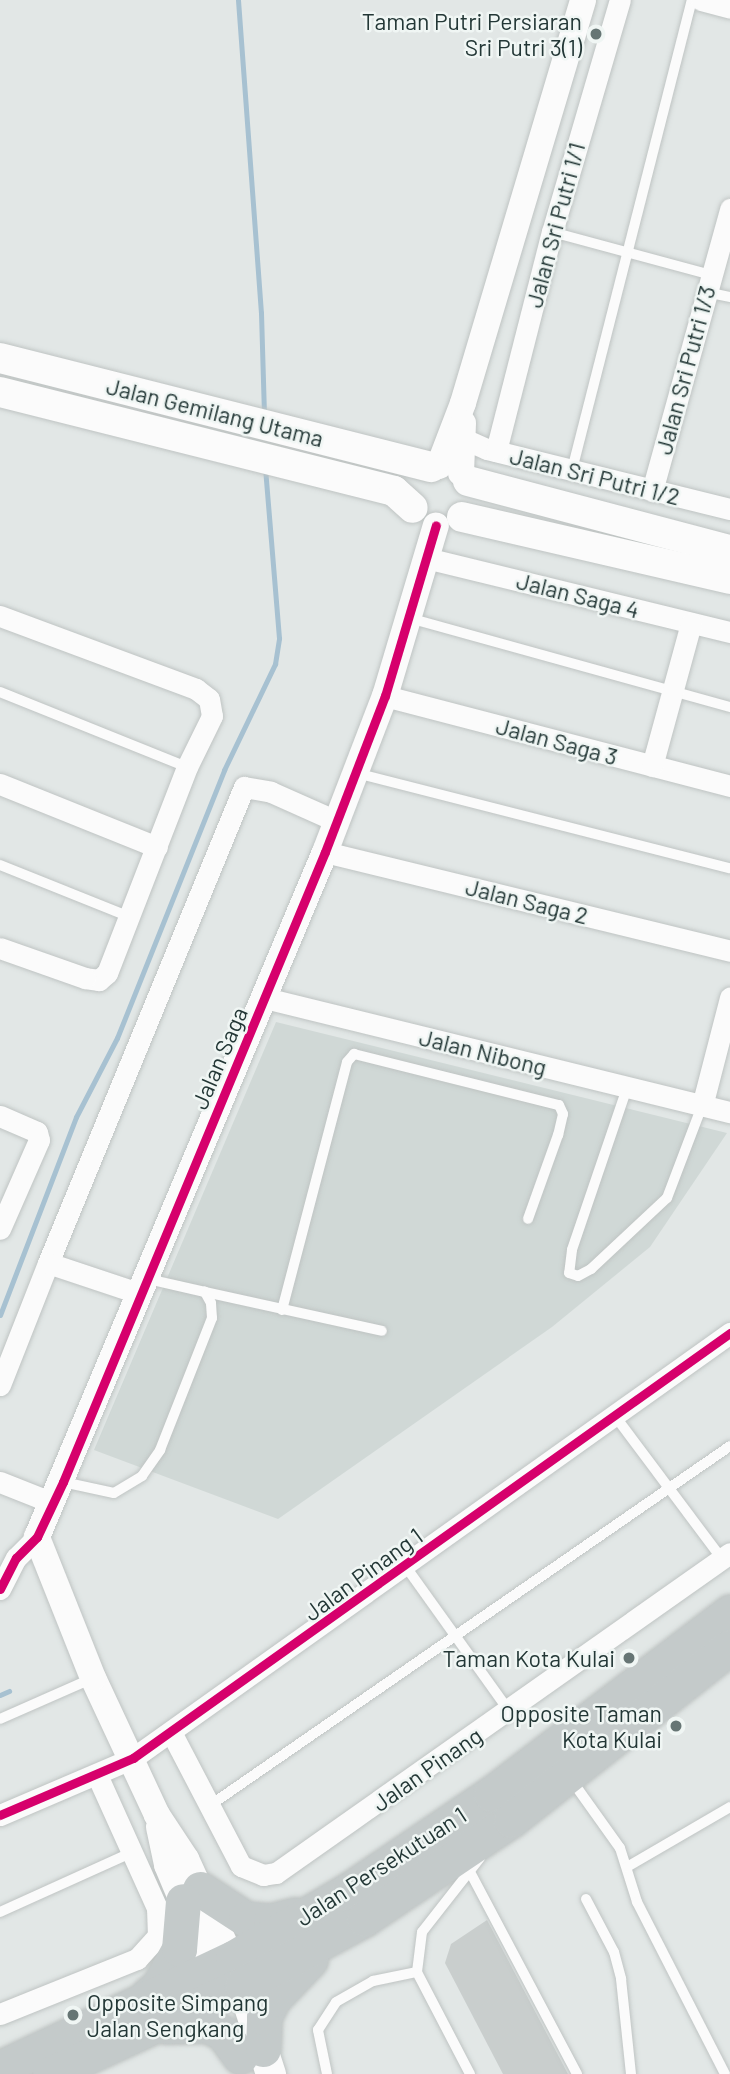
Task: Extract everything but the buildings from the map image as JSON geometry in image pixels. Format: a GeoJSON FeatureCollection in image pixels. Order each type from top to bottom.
{"type":"FeatureCollection","features":[{"type":"Feature","properties":{"kind":"highway","name":"Jalan Persekutuan 1"},"geometry":{"type":"LineString","coordinates":[[227,1976],[313,1910],[491,1794],[730,1612]]}},
{"type":"Feature","properties":{"kind":"highway","name":"Jalan Persekutuan 1"},"geometry":{"type":"LineString","coordinates":[[0,2068],[144,2015],[227,1976],[344,1930],[511,1820],[730,1647]]}},
{"type":"Feature","properties":{"kind":"highway"},"geometry":{"type":"LineString","coordinates":[[255,2063],[223,2034],[208,2025],[144,2015],[179,1949],[192,1895],[246,1919],[271,1921],[313,1910]]}},
{"type":"Feature","properties":{"kind":"highway"},"geometry":{"type":"LineString","coordinates":[[255,2063],[264,2017],[273,1999],[344,1930]]}},
{"type":"Feature","properties":{"kind":"highway","name":"Jalan Persekutuan 1"},"geometry":{"type":"LineString","coordinates":[[50,2074],[144,2015]]}},
{"type":"Feature","properties":{"kind":"main road","name":"Jalan Gemilang Utama"},"geometry":{"type":"LineString","coordinates":[[0,358],[450,472],[730,550]]}},
{"type":"Feature","properties":{"kind":"main road","name":"Jalan Gemilang Utama"},"geometry":{"type":"LineString","coordinates":[[0,392],[394,491],[437,517]]}},
{"type":"Feature","properties":{"kind":"main road"},"geometry":{"type":"LineString","coordinates":[[437,517],[471,500],[450,472],[411,488],[437,517],[730,579]]}},
{"type":"Feature","properties":{"kind":"main road"},"geometry":{"type":"LineString","coordinates":[[227,1976],[255,2063]]}},
{"type":"Feature","properties":{"kind":"street"},"geometry":{"type":"LineString","coordinates":[[450,472],[463,403],[583,0]]}},
{"type":"Feature","properties":{"kind":"street","name":"Jalan Sri Putri 1/1"},"geometry":{"type":"LineString","coordinates":[[496,451],[552,232],[620,0]]}},
{"type":"Feature","properties":{"kind":"street"},"geometry":{"type":"LineString","coordinates":[[701,0],[730,8]]}},
{"type":"Feature","properties":{"kind":"street","name":"Jalan Sri Putri 1/3"},"geometry":{"type":"LineString","coordinates":[[652,491],[730,209]]}},
{"type":"Feature","properties":{"kind":"street"},"geometry":{"type":"LineString","coordinates":[[450,472],[462,438],[463,403]]}},
{"type":"Feature","properties":{"kind":"street","name":"Jalan Sri Putri 1/2"},"geometry":{"type":"LineString","coordinates":[[462,438],[496,451],[652,491],[729,504]]}},
{"type":"Feature","properties":{"kind":"street","name":"Jalan Saga"},"geometry":{"type":"LineString","coordinates":[[0,1589],[16,1558],[37,1537],[58,1493],[325,852],[385,696],[437,517]]}},
{"type":"Feature","properties":{"kind":"street","name":"Jalan Saga 4"},"geometry":{"type":"LineString","coordinates":[[426,558],[730,632]]}},
{"type":"Feature","properties":{"kind":"street"},"geometry":{"type":"LineString","coordinates":[[0,616],[197,689],[209,699],[212,716],[187,766],[107,973],[99,980],[0,948]]}},
{"type":"Feature","properties":{"kind":"street"},"geometry":{"type":"LineString","coordinates":[[652,766],[691,623]]}},
{"type":"Feature","properties":{"kind":"street","name":"Jalan Saga 3"},"geometry":{"type":"LineString","coordinates":[[385,696],[730,786]]}},
{"type":"Feature","properties":{"kind":"street"},"geometry":{"type":"LineString","coordinates":[[0,784],[157,847]]}},
{"type":"Feature","properties":{"kind":"street"},"geometry":{"type":"LineString","coordinates":[[0,1385],[244,787],[271,792],[336,821]]}},
{"type":"Feature","properties":{"kind":"street","name":"Jalan Saga 2"},"geometry":{"type":"LineString","coordinates":[[325,852],[730,951]]}},
{"type":"Feature","properties":{"kind":"street","name":"Jalan Nibong"},"geometry":{"type":"LineString","coordinates":[[264,998],[730,1112]]}},
{"type":"Feature","properties":{"kind":"street"},"geometry":{"type":"LineString","coordinates":[[702,1106],[730,998]]}},
{"type":"Feature","properties":{"kind":"street"},"geometry":{"type":"LineString","coordinates":[[0,1116],[37,1132],[39,1140],[0,1229]]}},
{"type":"Feature","properties":{"kind":"street"},"geometry":{"type":"LineString","coordinates":[[48,1263],[144,1287]]}},
{"type":"Feature","properties":{"kind":"street","name":"Jalan Pinang 1"},"geometry":{"type":"LineString","coordinates":[[0,1815],[133,1758],[406,1567],[730,1333]]}},
{"type":"Feature","properties":{"kind":"street"},"geometry":{"type":"LineString","coordinates":[[0,1482],[58,1493]]}},
{"type":"Feature","properties":{"kind":"street"},"geometry":{"type":"LineString","coordinates":[[37,1537],[93,1678],[133,1758],[157,1815],[167,1865],[192,1895],[227,1976]]}},
{"type":"Feature","properties":{"kind":"street","name":"Jalan Pinang"},"geometry":{"type":"LineString","coordinates":[[171,1732],[241,1866],[263,1875],[276,1873],[726,1556]]}},
{"type":"Feature","properties":{"kind":"street"},"geometry":{"type":"LineString","coordinates":[[0,2014],[148,1951],[158,1936],[159,1922],[133,1852],[97,1775]]}},
{"type":"Feature","properties":{"kind":"lane"},"geometry":{"type":"LineString","coordinates":[[572,470],[692,0]]}},
{"type":"Feature","properties":{"kind":"lane"},"geometry":{"type":"LineString","coordinates":[[552,232],[628,253],[709,283],[730,297]]}},
{"type":"Feature","properties":{"kind":"lane"},"geometry":{"type":"LineString","coordinates":[[408,617],[730,707]]}},
{"type":"Feature","properties":{"kind":"lane"},"geometry":{"type":"LineString","coordinates":[[0,692],[187,766]]}},
{"type":"Feature","properties":{"kind":"lane"},"geometry":{"type":"LineString","coordinates":[[355,773],[730,868]]}},
{"type":"Feature","properties":{"kind":"lane"},"geometry":{"type":"LineString","coordinates":[[0,865],[130,917]]}},
{"type":"Feature","properties":{"kind":"lane"},"geometry":{"type":"LineString","coordinates":[[282,1310],[332,1112],[347,1062],[354,1054],[559,1105],[562,1114],[558,1135],[528,1219]]}},
{"type":"Feature","properties":{"kind":"lane"},"geometry":{"type":"LineString","coordinates":[[627,1088],[572,1250],[569,1273],[578,1276],[591,1269],[667,1198],[702,1106]]}},
{"type":"Feature","properties":{"kind":"lane"},"geometry":{"type":"LineString","coordinates":[[144,1287],[205,1292],[382,1331]]}},
{"type":"Feature","properties":{"kind":"lane"},"geometry":{"type":"LineString","coordinates":[[58,1493],[114,1493],[129,1487],[154,1464],[212,1318],[205,1292]]}},
{"type":"Feature","properties":{"kind":"lane"},"geometry":{"type":"LineString","coordinates":[[615,1416],[669,1489],[726,1556]]}},
{"type":"Feature","properties":{"kind":"lane"},"geometry":{"type":"LineString","coordinates":[[209,1806],[458,1637],[730,1446]]}},
{"type":"Feature","properties":{"kind":"lane"},"geometry":{"type":"LineString","coordinates":[[406,1567],[509,1711]]}},
{"type":"Feature","properties":{"kind":"lane"},"geometry":{"type":"LineString","coordinates":[[0,1719],[93,1678]]}},
{"type":"Feature","properties":{"kind":"lane"},"geometry":{"type":"LineString","coordinates":[[568,1776],[614,1838],[627,1867],[637,1902],[725,2074]]}},
{"type":"Feature","properties":{"kind":"lane"},"geometry":{"type":"LineString","coordinates":[[627,1867],[730,1807]]}},
{"type":"Feature","properties":{"kind":"lane"},"geometry":{"type":"LineString","coordinates":[[470,2074],[417,1972],[422,1932],[511,1820]]}},
{"type":"Feature","properties":{"kind":"lane"},"geometry":{"type":"LineString","coordinates":[[0,1912],[133,1852]]}},
{"type":"Feature","properties":{"kind":"lane"},"geometry":{"type":"LineString","coordinates":[[469,1870],[577,2074]]}},
{"type":"Feature","properties":{"kind":"lane"},"geometry":{"type":"LineString","coordinates":[[586,1899],[619,1970],[631,2074]]}},
{"type":"Feature","properties":{"kind":"lane"},"geometry":{"type":"LineString","coordinates":[[327,2074],[318,2029],[336,2002],[373,1980],[417,1972]]}},
{"type":"Feature","properties":{"kind":"shaded area"},"geometry":{"type":"Polygon","coordinates":[[[276,1022],[727,1133],[650,1247],[552,1327],[278,1519],[94,1450],[276,1022]]]}},
{"type":"Feature","properties":{"kind":"waterway"},"geometry":{"type":"LineString","coordinates":[[238,0],[261,313],[264,416]]}},
{"type":"Feature","properties":{"kind":"waterway"},"geometry":{"type":"LineString","coordinates":[[0,1315],[76,1117],[117,1038],[224,770],[275,664],[279,638],[265,468]]}},
{"type":"Feature","properties":{"kind":"waterway"},"geometry":{"type":"LineString","coordinates":[[0,1695],[9,1691]]}},
{"type":"Feature","properties":{"kind":"cycle path"},"geometry":{"type":"LineString","coordinates":[[0,1589],[16,1558],[37,1537],[63,1482],[325,852],[385,696],[436,525]]}},
{"type":"Feature","properties":{"kind":"cycle path"},"geometry":{"type":"LineString","coordinates":[[0,1815],[133,1758],[730,1333]]}},
{"type":"Feature","properties":{"kind":"place","name":"Taman Putri Persiaran Sri Putri 3(1)"},"geometry":{"type":"Point","coordinates":[596,34]}},
{"type":"Feature","properties":{"kind":"place","name":"Taman Kota Kulai"},"geometry":{"type":"Point","coordinates":[629,1658]}},
{"type":"Feature","properties":{"kind":"place","name":"Opposite Taman Kota Kulai"},"geometry":{"type":"Point","coordinates":[676,1726]}},
{"type":"Feature","properties":{"kind":"place","name":"Opposite Simpang Jalan Sengkang"},"geometry":{"type":"Point","coordinates":[73,2015]}}]}
